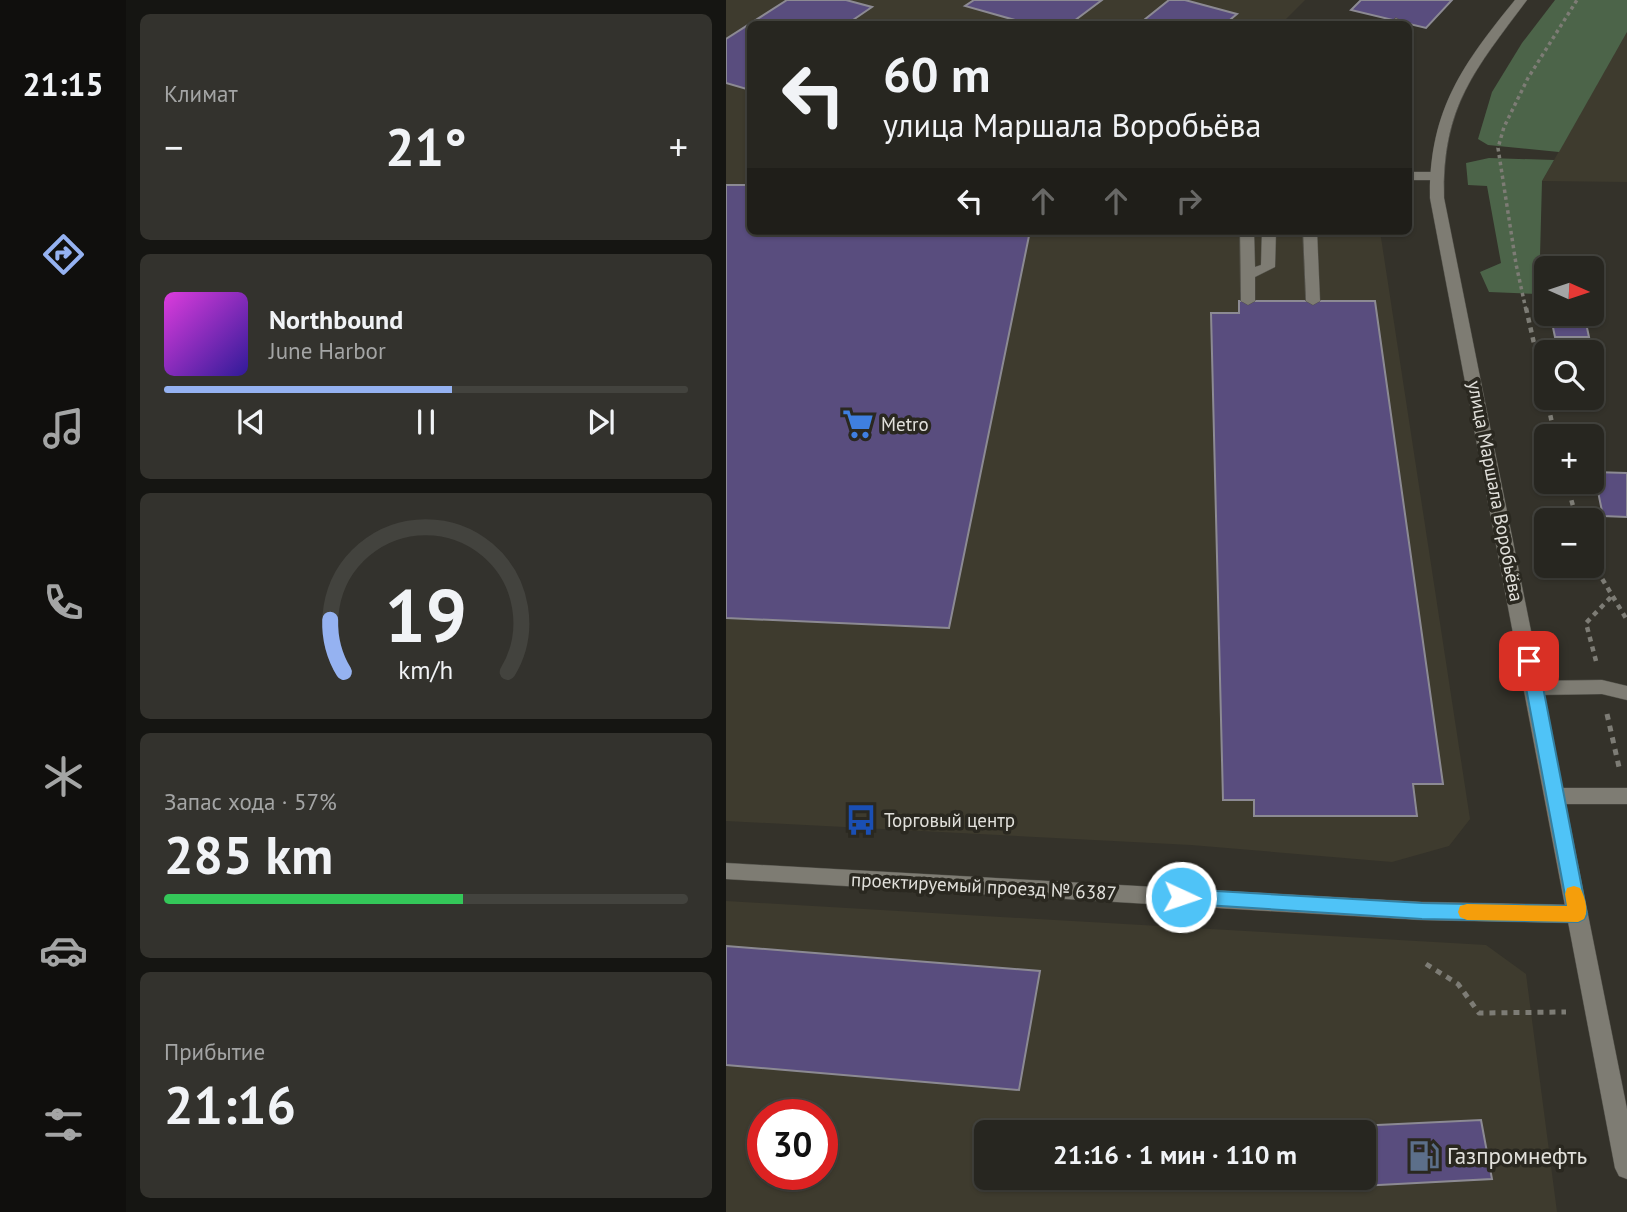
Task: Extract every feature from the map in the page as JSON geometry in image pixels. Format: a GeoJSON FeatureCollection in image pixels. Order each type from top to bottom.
{"type":"FeatureCollection","features":[{"type":"Feature","properties":{"kind":"street","name":"улица Маршала Воробьёва"},"geometry":{"type":"LineString","coordinates":[[1521,0],[1488,40],[1451,101],[1436,155],[1435,176],[1437,198],[1627,1168]]}},
{"type":"Feature","properties":{"kind":"street"},"geometry":{"type":"LineString","coordinates":[[1412,176],[1435,176]]}},
{"type":"Feature","properties":{"kind":"street"},"geometry":{"type":"LineString","coordinates":[[1247,235],[1248,301]]}},
{"type":"Feature","properties":{"kind":"street"},"geometry":{"type":"LineString","coordinates":[[1247,275],[1268,267],[1269,235]]}},
{"type":"Feature","properties":{"kind":"street"},"geometry":{"type":"LineString","coordinates":[[1309,235],[1313,301]]}},
{"type":"Feature","properties":{"kind":"street"},"geometry":{"type":"LineString","coordinates":[[1535,688],[1602,687],[1627,693]]}},
{"type":"Feature","properties":{"kind":"street"},"geometry":{"type":"LineString","coordinates":[[1556,796],[1626,796]]}},
{"type":"Feature","properties":{"kind":"street","name":"проектируемый проезд № 6387"},"geometry":{"type":"LineString","coordinates":[[726,871],[1422,911],[1578,914]]}},
{"type":"Feature","properties":{"kind":"path"},"geometry":{"type":"LineString","coordinates":[[1553,424],[1516,264],[1498,148],[1504,127],[1528,78],[1577,0]]}},
{"type":"Feature","properties":{"kind":"path"},"geometry":{"type":"LineString","coordinates":[[1601,578],[1627,620]]}},
{"type":"Feature","properties":{"kind":"path"},"geometry":{"type":"LineString","coordinates":[[1611,597],[1586,623],[1626,796]]}},
{"type":"Feature","properties":{"kind":"path"},"geometry":{"type":"LineString","coordinates":[[1426,964],[1458,984],[1479,1013],[1597,1011]]}},
{"type":"Feature","properties":{"kind":"shaded area"},"geometry":{"type":"Polygon","coordinates":[[[726,0],[1305,0],[1284,21],[747,21],[747,235],[1381,235],[1470,819],[1449,846],[1392,862],[1191,845],[726,821],[726,0]]]}},
{"type":"Feature","properties":{"kind":"shaded area"},"geometry":{"type":"Polygon","coordinates":[[[1627,32],[1627,182],[1542,181],[1554,160],[1627,32]]]}},
{"type":"Feature","properties":{"kind":"shaded area"},"geometry":{"type":"Polygon","coordinates":[[[726,901],[1486,945],[1526,974],[1557,1212],[726,1212],[726,901]]]}},
{"type":"Feature","properties":{"kind":"green space"},"geometry":{"type":"Polygon","coordinates":[[[1555,0],[1627,0],[1627,32],[1559,152],[1488,145],[1478,139],[1492,92],[1522,43],[1555,0]]]}},
{"type":"Feature","properties":{"kind":"green space"},"geometry":{"type":"Polygon","coordinates":[[[1489,158],[1554,160],[1542,181],[1540,256],[1534,256],[1534,294],[1489,292],[1480,272],[1501,263],[1487,186],[1468,185],[1466,163],[1489,158]]]}},
{"type":"Feature","properties":{"kind":"building"},"geometry":{"type":"Polygon","coordinates":[[[787,0],[846,0],[872,7],[851,21],[754,21],[787,0]]]}},
{"type":"Feature","properties":{"kind":"building"},"geometry":{"type":"Polygon","coordinates":[[[974,0],[1102,0],[1074,21],[1018,21],[965,6],[974,0]]]}},
{"type":"Feature","properties":{"kind":"building"},"geometry":{"type":"Polygon","coordinates":[[[1169,0],[1185,0],[1237,14],[1229,21],[1143,21],[1169,0]]]}},
{"type":"Feature","properties":{"kind":"building"},"geometry":{"type":"Polygon","coordinates":[[[1361,0],[1452,0],[1426,28],[1412,25],[1412,21],[1397,21],[1351,10],[1361,0]]]}},
{"type":"Feature","properties":{"kind":"building"},"geometry":{"type":"Polygon","coordinates":[[[747,26],[747,89],[726,83],[726,39],[747,26]]]}},
{"type":"Feature","properties":{"kind":"building","name":"Metro"},"geometry":{"type":"Polygon","coordinates":[[[726,185],[747,185],[747,235],[1029,235],[949,628],[726,618],[726,185]]]}},
{"type":"Feature","properties":{"kind":"building"},"geometry":{"type":"Polygon","coordinates":[[[1239,301],[1375,301],[1443,784],[1413,784],[1417,816],[1254,816],[1254,800],[1223,800],[1211,313],[1239,313],[1239,301]]]}},
{"type":"Feature","properties":{"kind":"building"},"geometry":{"type":"Polygon","coordinates":[[[1553,326],[1587,326],[1589,337],[1555,337],[1553,326]]]}},
{"type":"Feature","properties":{"kind":"building"},"geometry":{"type":"Polygon","coordinates":[[[1604,472],[1627,473],[1627,517],[1604,516],[1604,508],[1601,508],[1598,494],[1604,494],[1604,472]]]}},
{"type":"Feature","properties":{"kind":"building"},"geometry":{"type":"Polygon","coordinates":[[[726,946],[1040,971],[1019,1090],[726,1065],[726,946]]]}},
{"type":"Feature","properties":{"kind":"building"},"geometry":{"type":"Polygon","coordinates":[[[1481,1120],[1492,1179],[1376,1185],[1376,1125],[1481,1120]]]}},
{"type":"Feature","properties":{"kind":"slow traffic"},"geometry":{"type":"LineString","coordinates":[[1467,912],[1578,914],[1574,894]]}},
{"type":"Feature","properties":{"kind":"place","name":"Metro"},"geometry":{"type":"Point","coordinates":[858,424]}},
{"type":"Feature","properties":{"kind":"place","name":"Торговый центр"},"geometry":{"type":"Point","coordinates":[861,820]}},
{"type":"Feature","properties":{"kind":"place","name":"Газпромнефть"},"geometry":{"type":"Point","coordinates":[1424,1156]}},
{"type":"Feature","properties":{"kind":"route"},"geometry":{"type":"LineString","coordinates":[[1181,897],[1422,911],[1578,914],[1529,661]]}}]}
